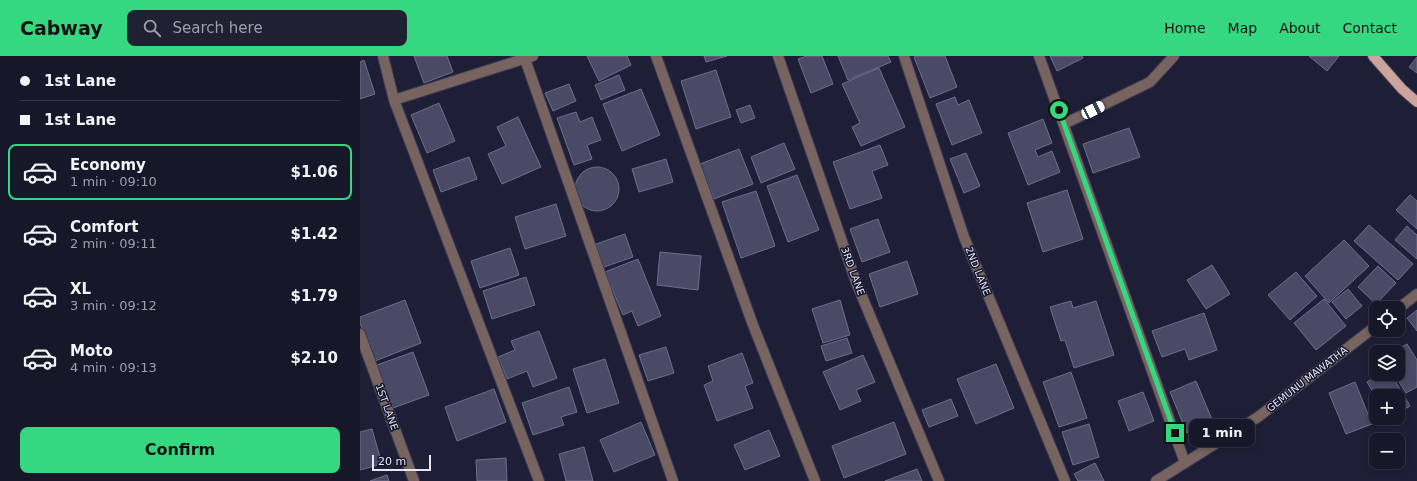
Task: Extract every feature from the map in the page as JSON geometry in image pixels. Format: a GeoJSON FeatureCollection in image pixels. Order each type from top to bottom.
{"type":"FeatureCollection","features":[{"type":"Feature","properties":{"kind":"main road"},"geometry":{"type":"LineString","coordinates":[[1373,56],[1402,89],[1417,102]]}},
{"type":"Feature","properties":{"kind":"street"},"geometry":{"type":"LineString","coordinates":[[383,56],[394,100],[539,481]]}},
{"type":"Feature","properties":{"kind":"street"},"geometry":{"type":"LineString","coordinates":[[656,56],[753,325],[815,481]]}},
{"type":"Feature","properties":{"kind":"street","name":"3RD LANE"},"geometry":{"type":"LineString","coordinates":[[778,56],[856,282],[939,481]]}},
{"type":"Feature","properties":{"kind":"street","name":"2ND LANE"},"geometry":{"type":"LineString","coordinates":[[904,56],[964,237],[1065,481]]}},
{"type":"Feature","properties":{"kind":"street"},"geometry":{"type":"LineString","coordinates":[[1039,56],[1186,463]]}},
{"type":"Feature","properties":{"kind":"street"},"geometry":{"type":"LineString","coordinates":[[1064,124],[1150,82],[1174,56]]}},
{"type":"Feature","properties":{"kind":"street"},"geometry":{"type":"LineString","coordinates":[[394,100],[529,57],[673,481]]}},
{"type":"Feature","properties":{"kind":"street"},"geometry":{"type":"LineString","coordinates":[[1405,303],[1417,294]]}},
{"type":"Feature","properties":{"kind":"street","name":"GEMUNU MAWATHA"},"geometry":{"type":"LineString","coordinates":[[1156,481],[1258,417],[1369,331]]}},
{"type":"Feature","properties":{"kind":"street","name":"1ST LANE"},"geometry":{"type":"LineString","coordinates":[[360,334],[414,481]]}},
{"type":"Feature","properties":{"kind":"building"},"geometry":{"type":"Polygon","coordinates":[[[414,56],[447,56],[453,72],[424,83],[414,56]]]}},
{"type":"Feature","properties":{"kind":"building"},"geometry":{"type":"Polygon","coordinates":[[[587,56],[627,56],[631,65],[599,81],[587,56]]]}},
{"type":"Feature","properties":{"kind":"building"},"geometry":{"type":"Polygon","coordinates":[[[704,56],[727,56],[706,62],[704,56]]]}},
{"type":"Feature","properties":{"kind":"building"},"geometry":{"type":"Polygon","coordinates":[[[807,56],[822,56],[833,84],[811,93],[798,59],[807,56]]]}},
{"type":"Feature","properties":{"kind":"building"},"geometry":{"type":"Polygon","coordinates":[[[838,56],[888,56],[891,62],[848,80],[838,56]]]}},
{"type":"Feature","properties":{"kind":"building"},"geometry":{"type":"Polygon","coordinates":[[[945,56],[957,87],[930,98],[914,57],[945,56]]]}},
{"type":"Feature","properties":{"kind":"building"},"geometry":{"type":"Polygon","coordinates":[[[1050,56],[1082,56],[1083,58],[1057,71],[1050,56]]]}},
{"type":"Feature","properties":{"kind":"building"},"geometry":{"type":"Polygon","coordinates":[[[1309,56],[1339,56],[1327,71],[1309,56]]]}},
{"type":"Feature","properties":{"kind":"building"},"geometry":{"type":"Polygon","coordinates":[[[1417,57],[1417,73],[1409,67],[1417,57]]]}},
{"type":"Feature","properties":{"kind":"building"},"geometry":{"type":"Polygon","coordinates":[[[364,60],[375,94],[360,99],[360,62],[364,60]]]}},
{"type":"Feature","properties":{"kind":"building"},"geometry":{"type":"Polygon","coordinates":[[[879,68],[905,127],[861,146],[852,127],[860,123],[842,84],[879,68]]]}},
{"type":"Feature","properties":{"kind":"building"},"geometry":{"type":"Polygon","coordinates":[[[716,70],[731,117],[696,129],[681,81],[716,70]]]}},
{"type":"Feature","properties":{"kind":"building"},"geometry":{"type":"Polygon","coordinates":[[[619,75],[625,90],[601,100],[595,85],[619,75]]]}},
{"type":"Feature","properties":{"kind":"building"},"geometry":{"type":"Polygon","coordinates":[[[569,84],[576,101],[553,111],[545,93],[569,84]]]}},
{"type":"Feature","properties":{"kind":"building"},"geometry":{"type":"Polygon","coordinates":[[[641,89],[660,135],[622,151],[603,104],[641,89]]]}},
{"type":"Feature","properties":{"kind":"building"},"geometry":{"type":"Polygon","coordinates":[[[955,97],[958,105],[969,100],[982,133],[952,145],[936,104],[955,97]]]}},
{"type":"Feature","properties":{"kind":"building"},"geometry":{"type":"Polygon","coordinates":[[[439,103],[455,141],[427,153],[411,115],[439,103]]]}},
{"type":"Feature","properties":{"kind":"building"},"geometry":{"type":"Polygon","coordinates":[[[750,105],[755,118],[741,123],[736,110],[750,105]]]}},
{"type":"Feature","properties":{"kind":"building"},"geometry":{"type":"Polygon","coordinates":[[[576,112],[580,122],[592,117],[601,140],[587,145],[592,159],[574,165],[557,118],[576,112]]]}},
{"type":"Feature","properties":{"kind":"building"},"geometry":{"type":"Polygon","coordinates":[[[518,117],[541,167],[502,184],[488,154],[506,146],[497,127],[518,117]]]}},
{"type":"Feature","properties":{"kind":"building"},"geometry":{"type":"Polygon","coordinates":[[[1043,119],[1052,143],[1035,150],[1038,157],[1052,151],[1060,172],[1028,185],[1008,133],[1043,119]]]}},
{"type":"Feature","properties":{"kind":"building"},"geometry":{"type":"Polygon","coordinates":[[[1129,128],[1140,157],[1093,173],[1083,144],[1129,128]]]}},
{"type":"Feature","properties":{"kind":"building"},"geometry":{"type":"Polygon","coordinates":[[[784,143],[795,169],[761,183],[751,157],[784,143]]]}},
{"type":"Feature","properties":{"kind":"building"},"geometry":{"type":"Polygon","coordinates":[[[880,145],[888,165],[872,171],[882,198],[850,209],[833,162],[880,145]]]}},
{"type":"Feature","properties":{"kind":"building"},"geometry":{"type":"Polygon","coordinates":[[[739,149],[753,184],[714,199],[700,164],[739,149]]]}},
{"type":"Feature","properties":{"kind":"building"},"geometry":{"type":"Polygon","coordinates":[[[966,153],[980,186],[964,193],[950,159],[966,153]]]}},
{"type":"Feature","properties":{"kind":"building"},"geometry":{"type":"Polygon","coordinates":[[[469,157],[477,179],[441,192],[433,170],[469,157]]]}},
{"type":"Feature","properties":{"kind":"building"},"geometry":{"type":"Polygon","coordinates":[[[666,159],[673,182],[639,192],[632,169],[666,159]]]}},
{"type":"Feature","properties":{"kind":"building"},"geometry":{"type":"Polygon","coordinates":[[[593,167],[601,167],[613,173],[619,185],[619,193],[613,205],[601,211],[593,211],[581,205],[575,193],[575,185],[581,173],[593,167]]]}},
{"type":"Feature","properties":{"kind":"building"},"geometry":{"type":"Polygon","coordinates":[[[797,175],[819,230],[788,242],[767,186],[797,175]]]}},
{"type":"Feature","properties":{"kind":"building"},"geometry":{"type":"Polygon","coordinates":[[[1067,190],[1083,239],[1043,252],[1027,203],[1067,190]]]}},
{"type":"Feature","properties":{"kind":"building"},"geometry":{"type":"Polygon","coordinates":[[[756,191],[775,246],[741,258],[722,202],[756,191]]]}},
{"type":"Feature","properties":{"kind":"building"},"geometry":{"type":"Polygon","coordinates":[[[1410,195],[1417,201],[1417,229],[1396,210],[1410,195]]]}},
{"type":"Feature","properties":{"kind":"building"},"geometry":{"type":"Polygon","coordinates":[[[556,204],[566,236],[525,249],[515,217],[556,204]]]}},
{"type":"Feature","properties":{"kind":"building"},"geometry":{"type":"Polygon","coordinates":[[[878,219],[890,252],[862,262],[850,229],[878,219]]]}},
{"type":"Feature","properties":{"kind":"building"},"geometry":{"type":"Polygon","coordinates":[[[1369,225],[1413,264],[1398,280],[1354,241],[1369,225]]]}},
{"type":"Feature","properties":{"kind":"building"},"geometry":{"type":"Polygon","coordinates":[[[1407,226],[1417,235],[1417,259],[1395,240],[1407,226]]]}},
{"type":"Feature","properties":{"kind":"building"},"geometry":{"type":"Polygon","coordinates":[[[625,234],[633,257],[604,267],[596,244],[625,234]]]}},
{"type":"Feature","properties":{"kind":"building"},"geometry":{"type":"Polygon","coordinates":[[[1344,240],[1369,266],[1329,303],[1305,276],[1344,240]]]}},
{"type":"Feature","properties":{"kind":"building"},"geometry":{"type":"Polygon","coordinates":[[[510,248],[519,275],[480,288],[471,261],[510,248]]]}},
{"type":"Feature","properties":{"kind":"building"},"geometry":{"type":"Polygon","coordinates":[[[660,252],[701,256],[698,290],[657,285],[660,252]]]}},
{"type":"Feature","properties":{"kind":"building"},"geometry":{"type":"Polygon","coordinates":[[[638,259],[661,316],[638,326],[632,311],[623,315],[605,272],[638,259]]]}},
{"type":"Feature","properties":{"kind":"building"},"geometry":{"type":"Polygon","coordinates":[[[907,261],[918,294],[880,307],[869,274],[907,261]]]}},
{"type":"Feature","properties":{"kind":"building"},"geometry":{"type":"Polygon","coordinates":[[[1212,265],[1230,294],[1206,309],[1187,280],[1212,265]]]}},
{"type":"Feature","properties":{"kind":"building"},"geometry":{"type":"Polygon","coordinates":[[[1378,266],[1396,283],[1379,301],[1373,301],[1358,287],[1378,266]]]}},
{"type":"Feature","properties":{"kind":"building"},"geometry":{"type":"Polygon","coordinates":[[[1296,272],[1317,296],[1290,320],[1268,295],[1296,272]]]}},
{"type":"Feature","properties":{"kind":"building"},"geometry":{"type":"Polygon","coordinates":[[[526,277],[535,305],[492,319],[483,291],[526,277]]]}},
{"type":"Feature","properties":{"kind":"building"},"geometry":{"type":"Polygon","coordinates":[[[1348,289],[1362,306],[1346,319],[1332,302],[1348,289]]]}},
{"type":"Feature","properties":{"kind":"building"},"geometry":{"type":"Polygon","coordinates":[[[1324,299],[1346,326],[1316,350],[1294,323],[1324,299]]]}},
{"type":"Feature","properties":{"kind":"building"},"geometry":{"type":"Polygon","coordinates":[[[405,300],[421,343],[375,361],[360,323],[360,317],[405,300]]]}},
{"type":"Feature","properties":{"kind":"building"},"geometry":{"type":"Polygon","coordinates":[[[840,300],[850,335],[823,343],[812,309],[840,300]]]}},
{"type":"Feature","properties":{"kind":"building"},"geometry":{"type":"Polygon","coordinates":[[[1071,301],[1073,308],[1096,301],[1114,355],[1074,368],[1065,340],[1061,341],[1050,307],[1071,301]]]}},
{"type":"Feature","properties":{"kind":"building"},"geometry":{"type":"Polygon","coordinates":[[[1417,310],[1417,331],[1407,318],[1417,310]]]}},
{"type":"Feature","properties":{"kind":"building"},"geometry":{"type":"Polygon","coordinates":[[[1204,313],[1217,350],[1189,360],[1185,349],[1162,357],[1152,331],[1204,313]]]}},
{"type":"Feature","properties":{"kind":"building"},"geometry":{"type":"Polygon","coordinates":[[[539,331],[557,378],[533,387],[527,371],[507,379],[498,357],[515,350],[511,341],[539,331]]]}},
{"type":"Feature","properties":{"kind":"building"},"geometry":{"type":"Polygon","coordinates":[[[847,338],[852,353],[826,361],[821,346],[847,338]]]}},
{"type":"Feature","properties":{"kind":"building"},"geometry":{"type":"Polygon","coordinates":[[[1407,344],[1417,360],[1417,387],[1406,393],[1405,389],[1398,381],[1405,381],[1405,345],[1407,344]]]}},
{"type":"Feature","properties":{"kind":"building"},"geometry":{"type":"Polygon","coordinates":[[[666,347],[674,373],[648,381],[639,355],[666,347]]]}},
{"type":"Feature","properties":{"kind":"building"},"geometry":{"type":"Polygon","coordinates":[[[413,352],[429,395],[393,408],[377,365],[413,352]]]}},
{"type":"Feature","properties":{"kind":"building"},"geometry":{"type":"Polygon","coordinates":[[[742,353],[753,383],[745,386],[753,408],[717,421],[704,385],[713,381],[708,366],[742,353]]]}},
{"type":"Feature","properties":{"kind":"building"},"geometry":{"type":"Polygon","coordinates":[[[863,355],[875,382],[856,390],[861,401],[840,410],[823,372],[863,355]]]}},
{"type":"Feature","properties":{"kind":"building"},"geometry":{"type":"Polygon","coordinates":[[[605,359],[619,403],[587,413],[573,369],[605,359]]]}},
{"type":"Feature","properties":{"kind":"building"},"geometry":{"type":"Polygon","coordinates":[[[996,364],[1014,408],[976,424],[957,379],[996,364]]]}},
{"type":"Feature","properties":{"kind":"building"},"geometry":{"type":"Polygon","coordinates":[[[1071,372],[1087,418],[1059,427],[1043,382],[1071,372]]]}},
{"type":"Feature","properties":{"kind":"building"},"geometry":{"type":"Polygon","coordinates":[[[1196,381],[1213,422],[1187,433],[1170,392],[1196,381]]]}},
{"type":"Feature","properties":{"kind":"building"},"geometry":{"type":"Polygon","coordinates":[[[1395,381],[1400,389],[1371,389],[1367,382],[1395,381]]]}},
{"type":"Feature","properties":{"kind":"building"},"geometry":{"type":"Polygon","coordinates":[[[1355,382],[1369,417],[1369,425],[1346,434],[1329,393],[1355,382]]]}},
{"type":"Feature","properties":{"kind":"building"},"geometry":{"type":"Polygon","coordinates":[[[569,387],[577,412],[561,417],[564,425],[533,435],[522,403],[569,387]]]}},
{"type":"Feature","properties":{"kind":"building"},"geometry":{"type":"Polygon","coordinates":[[[494,389],[506,422],[457,441],[445,407],[494,389]]]}},
{"type":"Feature","properties":{"kind":"building"},"geometry":{"type":"Polygon","coordinates":[[[1143,392],[1154,421],[1129,431],[1118,401],[1143,392]]]}},
{"type":"Feature","properties":{"kind":"building"},"geometry":{"type":"Polygon","coordinates":[[[1405,398],[1410,406],[1405,409],[1405,398]]]}},
{"type":"Feature","properties":{"kind":"building"},"geometry":{"type":"Polygon","coordinates":[[[951,399],[958,416],[929,427],[922,410],[951,399]]]}},
{"type":"Feature","properties":{"kind":"building"},"geometry":{"type":"Polygon","coordinates":[[[641,422],[655,455],[614,472],[600,440],[641,422]]]}},
{"type":"Feature","properties":{"kind":"building"},"geometry":{"type":"Polygon","coordinates":[[[894,422],[906,454],[844,478],[832,446],[894,422]]]}},
{"type":"Feature","properties":{"kind":"building"},"geometry":{"type":"Polygon","coordinates":[[[1089,424],[1099,457],[1073,465],[1062,432],[1089,424]]]}},
{"type":"Feature","properties":{"kind":"building"},"geometry":{"type":"Polygon","coordinates":[[[372,429],[382,464],[360,470],[360,432],[372,429]]]}},
{"type":"Feature","properties":{"kind":"building"},"geometry":{"type":"Polygon","coordinates":[[[769,430],[780,456],[745,470],[734,445],[769,430]]]}},
{"type":"Feature","properties":{"kind":"building"},"geometry":{"type":"Polygon","coordinates":[[[584,447],[593,481],[566,481],[559,454],[584,447]]]}},
{"type":"Feature","properties":{"kind":"building"},"geometry":{"type":"Polygon","coordinates":[[[506,458],[507,481],[477,481],[476,460],[506,458]]]}},
{"type":"Feature","properties":{"kind":"building"},"geometry":{"type":"Polygon","coordinates":[[[1095,463],[1104,481],[1078,481],[1074,474],[1095,463]]]}},
{"type":"Feature","properties":{"kind":"building"},"geometry":{"type":"Polygon","coordinates":[[[917,469],[922,481],[885,481],[917,469]]]}},
{"type":"Feature","properties":{"kind":"building"},"geometry":{"type":"Polygon","coordinates":[[[387,475],[389,481],[370,481],[387,475]]]}},
{"type":"Feature","properties":{"kind":"route"},"geometry":{"type":"LineString","coordinates":[[1059,110],[1175,433]]}}]}
